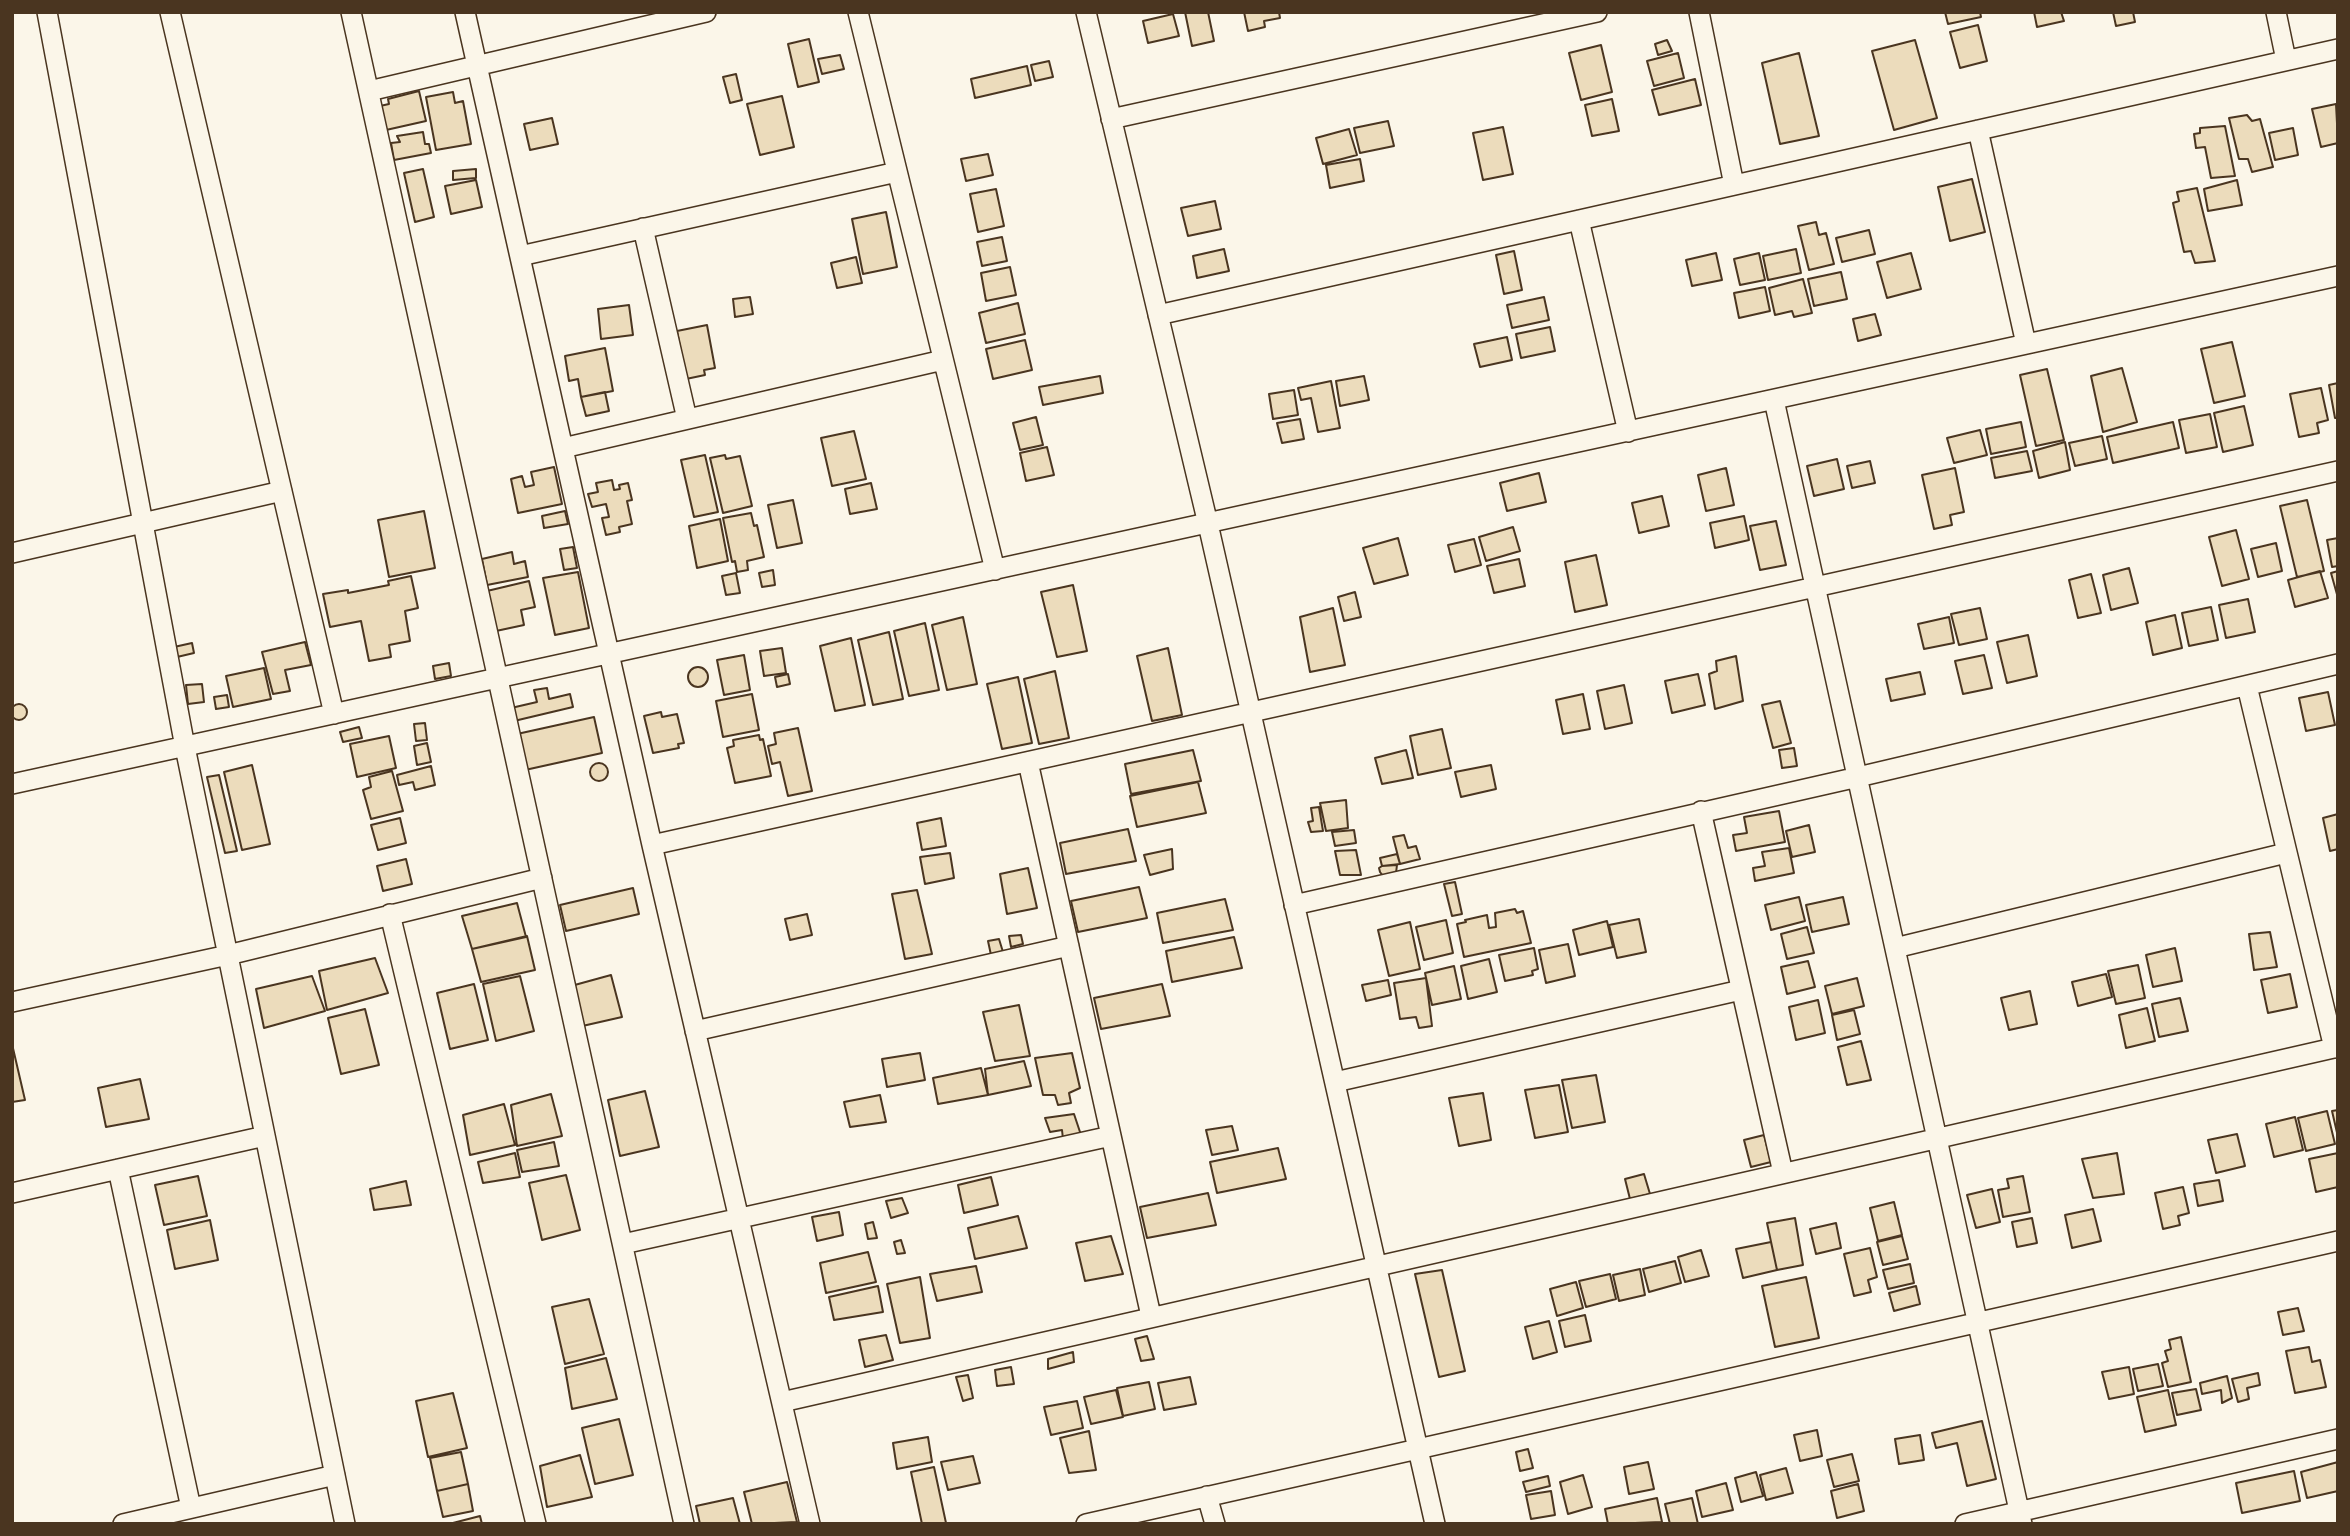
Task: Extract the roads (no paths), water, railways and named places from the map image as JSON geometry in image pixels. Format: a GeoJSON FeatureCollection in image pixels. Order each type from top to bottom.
{"type":"FeatureCollection","features":[{"type":"Feature","properties":{"kind":"street"},"geometry":{"type":"LineString","coordinates":[[47,12],[185,747],[345,1524]]}},
{"type":"Feature","properties":{"kind":"street"},"geometry":{"type":"LineString","coordinates":[[170,12],[334,714]]}},
{"type":"Feature","properties":{"kind":"street"},"geometry":{"type":"LineString","coordinates":[[351,12],[684,1524]]}},
{"type":"Feature","properties":{"kind":"street"},"geometry":{"type":"LineString","coordinates":[[465,12],[652,845],[810,1524]]}},
{"type":"Feature","properties":{"kind":"street"},"geometry":{"type":"LineString","coordinates":[[858,12],[995,570]]}},
{"type":"Feature","properties":{"kind":"street"},"geometry":{"type":"LineString","coordinates":[[1086,12],[1208,524],[1435,1524]]}},
{"type":"Feature","properties":{"kind":"street"},"geometry":{"type":"LineString","coordinates":[[1111,120],[1534,19],[1597,12]]}},
{"type":"Feature","properties":{"kind":"street"},"geometry":{"type":"LineString","coordinates":[[1699,12],[1734,185]]}},
{"type":"Feature","properties":{"kind":"street"},"geometry":{"type":"LineString","coordinates":[[2276,12],[2286,60]]}},
{"type":"Feature","properties":{"kind":"street"},"geometry":{"type":"LineString","coordinates":[[369,91],[704,13]]}},
{"type":"Feature","properties":{"kind":"street"},"geometry":{"type":"LineString","coordinates":[[1158,315],[2338,48]]}},
{"type":"Feature","properties":{"kind":"street"},"geometry":{"type":"LineString","coordinates":[[1978,130],[2026,344]]}},
{"type":"Feature","properties":{"kind":"street"},"geometry":{"type":"LineString","coordinates":[[520,256],[897,172]]}},
{"type":"Feature","properties":{"kind":"street"},"geometry":{"type":"LineString","coordinates":[[1579,220],[1628,432]]}},
{"type":"Feature","properties":{"kind":"street"},"geometry":{"type":"LineString","coordinates":[[643,229],[687,419]]}},
{"type":"Feature","properties":{"kind":"street"},"geometry":{"type":"LineString","coordinates":[[12,784],[2338,276]]}},
{"type":"Feature","properties":{"kind":"street"},"geometry":{"type":"LineString","coordinates":[[563,448],[943,360]]}},
{"type":"Feature","properties":{"kind":"street"},"geometry":{"type":"LineString","coordinates":[[1774,400],[2021,1518]]}},
{"type":"Feature","properties":{"kind":"street"},"geometry":{"type":"LineString","coordinates":[[652,845],[2338,471]]}},
{"type":"Feature","properties":{"kind":"street"},"geometry":{"type":"LineString","coordinates":[[12,553],[282,491]]}},
{"type":"Feature","properties":{"kind":"street"},"geometry":{"type":"LineString","coordinates":[[1294,905],[1858,777],[2338,664]]}},
{"type":"Feature","properties":{"kind":"street"},"geometry":{"type":"LineString","coordinates":[[782,1402],[2336,1047],[2286,853],[2247,686]]}},
{"type":"Feature","properties":{"kind":"street"},"geometry":{"type":"LineString","coordinates":[[1028,762],[1151,1316]]}},
{"type":"Feature","properties":{"kind":"street"},"geometry":{"type":"LineString","coordinates":[[1701,811],[1783,1173]]}},
{"type":"Feature","properties":{"kind":"street"},"geometry":{"type":"LineString","coordinates":[[1895,948],[2286,853]]}},
{"type":"Feature","properties":{"kind":"street"},"geometry":{"type":"LineString","coordinates":[[12,1002],[228,954],[542,878]]}},
{"type":"Feature","properties":{"kind":"street"},"geometry":{"type":"LineString","coordinates":[[390,914],[536,1524]]}},
{"type":"Feature","properties":{"kind":"street"},"geometry":{"type":"LineString","coordinates":[[695,1031],[1069,946]]}},
{"type":"Feature","properties":{"kind":"street"},"geometry":{"type":"LineString","coordinates":[[1335,1082],[1741,990]]}},
{"type":"Feature","properties":{"kind":"street"},"geometry":{"type":"LineString","coordinates":[[12,1193],[265,1136]]}},
{"type":"Feature","properties":{"kind":"street"},"geometry":{"type":"LineString","coordinates":[[623,1244],[1111,1136]]}},
{"type":"Feature","properties":{"kind":"street"},"geometry":{"type":"LineString","coordinates":[[118,1169],[191,1508]]}},
{"type":"Feature","properties":{"kind":"street"},"geometry":{"type":"LineString","coordinates":[[1086,1524],[2338,1241]]}},
{"type":"Feature","properties":{"kind":"street"},"geometry":{"type":"LineString","coordinates":[[1965,1524],[2021,1518],[2338,1439]]}},
{"type":"Feature","properties":{"kind":"street"},"geometry":{"type":"LineString","coordinates":[[122,1524],[335,1475]]}},
{"type":"Feature","properties":{"kind":"street"},"geometry":{"type":"LineString","coordinates":[[1208,1496],[1215,1524]]}}]}
